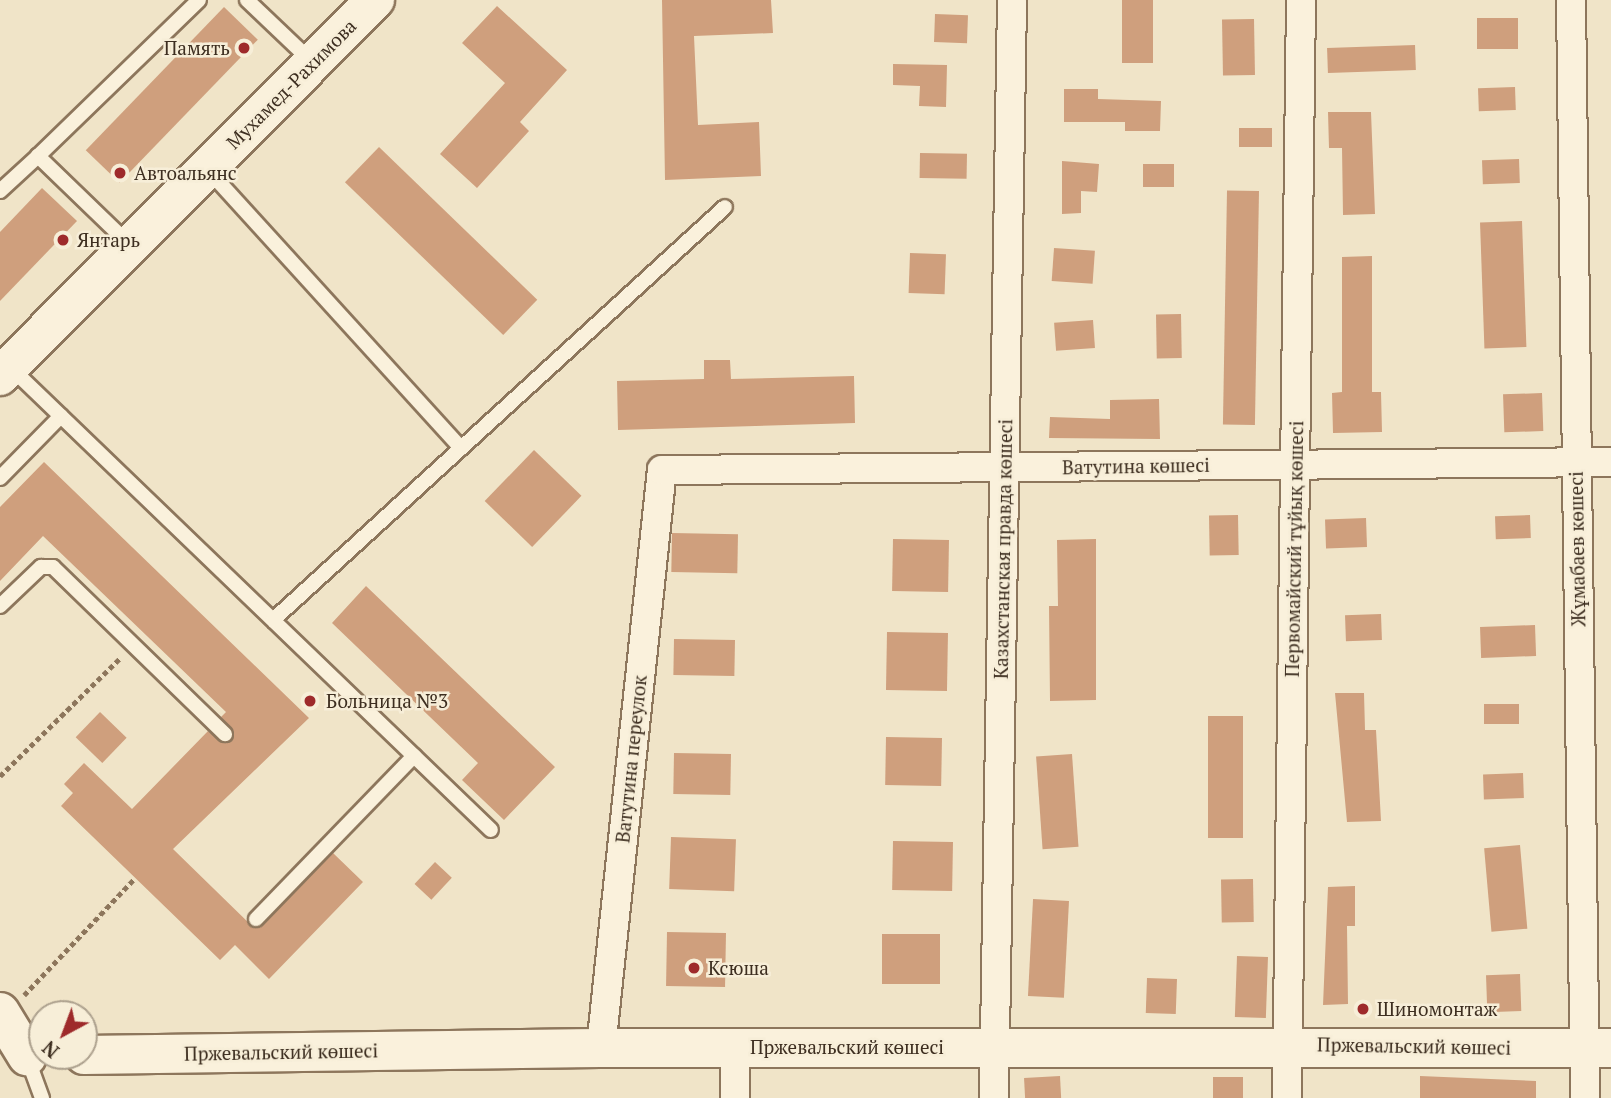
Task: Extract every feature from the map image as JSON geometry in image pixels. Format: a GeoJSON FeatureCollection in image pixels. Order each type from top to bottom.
{"type":"FeatureCollection","features":[{"type":"Feature","properties":{"kind":"street","name":"Мухамед-Рахимова"},"geometry":{"type":"LineString","coordinates":[[5,372],[375,0]]}},
{"type":"Feature","properties":{"kind":"street","name":"Казахстанская правда көшесі"},"geometry":{"type":"LineString","coordinates":[[993,1098],[1012,0]]}},
{"type":"Feature","properties":{"kind":"street","name":"Первомайский тұйық көшесі"},"geometry":{"type":"LineString","coordinates":[[1287,1098],[1301,0]]}},
{"type":"Feature","properties":{"kind":"street","name":"Жұмабаев көшесі"},"geometry":{"type":"LineString","coordinates":[[1571,0],[1576,462],[1598,1048],[1585,1098]]}},
{"type":"Feature","properties":{"kind":"street","name":"Ватутина көшесі"},"geometry":{"type":"LineString","coordinates":[[662,470],[1611,462]]}},
{"type":"Feature","properties":{"kind":"street","name":"Ватутина переулок"},"geometry":{"type":"LineString","coordinates":[[601,1048],[662,470]]}},
{"type":"Feature","properties":{"kind":"street"},"geometry":{"type":"LineString","coordinates":[[2,1014],[23,1056]]}},
{"type":"Feature","properties":{"kind":"street","name":"Пржевальский көшесі"},"geometry":{"type":"LineString","coordinates":[[98,1055],[735,1047],[1287,1045],[1598,1048]]}},
{"type":"Feature","properties":{"kind":"street"},"geometry":{"type":"LineString","coordinates":[[735,1047],[735,1098]]}},
{"type":"Feature","properties":{"kind":"lane"},"geometry":{"type":"LineString","coordinates":[[0,191],[199,0]]}},
{"type":"Feature","properties":{"kind":"lane"},"geometry":{"type":"LineString","coordinates":[[247,0],[313,62]]}},
{"type":"Feature","properties":{"kind":"lane"},"geometry":{"type":"LineString","coordinates":[[38,156],[130,245]]}},
{"type":"Feature","properties":{"kind":"lane"},"geometry":{"type":"LineString","coordinates":[[207,169],[461,448]]}},
{"type":"Feature","properties":{"kind":"lane"},"geometry":{"type":"LineString","coordinates":[[273,620],[725,207]]}},
{"type":"Feature","properties":{"kind":"lane"},"geometry":{"type":"LineString","coordinates":[[5,372],[61,416],[491,830]]}},
{"type":"Feature","properties":{"kind":"lane"},"geometry":{"type":"LineString","coordinates":[[0,478],[61,416]]}},
{"type":"Feature","properties":{"kind":"lane"},"geometry":{"type":"LineString","coordinates":[[0,606],[50,566],[225,734]]}},
{"type":"Feature","properties":{"kind":"lane"},"geometry":{"type":"LineString","coordinates":[[256,919],[414,756]]}},
{"type":"Feature","properties":{"kind":"lane"},"geometry":{"type":"LineString","coordinates":[[23,1056],[42,1098]]}},
{"type":"Feature","properties":{"kind":"path"},"geometry":{"type":"LineString","coordinates":[[0,776],[133,645]]}},
{"type":"Feature","properties":{"kind":"path"},"geometry":{"type":"LineString","coordinates":[[2,1014],[135,878]]}},
{"type":"Feature","properties":{"kind":"building"},"geometry":{"type":"Polygon","coordinates":[[[662,0],[771,0],[773,33],[694,36],[698,125],[759,122],[761,176],[665,180],[662,0]]]}},
{"type":"Feature","properties":{"kind":"building"},"geometry":{"type":"Polygon","coordinates":[[[1122,0],[1153,0],[1153,63],[1122,63],[1122,0]]]}},
{"type":"Feature","properties":{"kind":"building"},"geometry":{"type":"Polygon","coordinates":[[[497,6],[567,70],[520,122],[529,131],[477,188],[440,154],[505,83],[462,43],[497,6]]]}},
{"type":"Feature","properties":{"kind":"building"},"geometry":{"type":"Polygon","coordinates":[[[224,7],[258,40],[120,183],[86,150],[224,7]]]}},
{"type":"Feature","properties":{"kind":"building"},"geometry":{"type":"Polygon","coordinates":[[[935,14],[968,15],[967,43],[934,42],[935,14]]]}},
{"type":"Feature","properties":{"kind":"building"},"geometry":{"type":"Polygon","coordinates":[[[1477,18],[1518,18],[1518,49],[1477,49],[1477,18]]]}},
{"type":"Feature","properties":{"kind":"building"},"geometry":{"type":"Polygon","coordinates":[[[1254,19],[1255,75],[1223,76],[1222,20],[1254,19]]]}},
{"type":"Feature","properties":{"kind":"building"},"geometry":{"type":"Polygon","coordinates":[[[1415,45],[1416,70],[1328,73],[1327,48],[1415,45]]]}},
{"type":"Feature","properties":{"kind":"building"},"geometry":{"type":"Polygon","coordinates":[[[893,64],[947,65],[946,107],[919,106],[920,86],[893,85],[893,64]]]}},
{"type":"Feature","properties":{"kind":"building"},"geometry":{"type":"Polygon","coordinates":[[[1515,87],[1516,110],[1479,111],[1478,88],[1515,87]]]}},
{"type":"Feature","properties":{"kind":"building"},"geometry":{"type":"Polygon","coordinates":[[[1064,89],[1098,89],[1098,99],[1161,101],[1160,131],[1125,131],[1125,122],[1064,122],[1064,89]]]}},
{"type":"Feature","properties":{"kind":"building"},"geometry":{"type":"Polygon","coordinates":[[[1328,112],[1371,112],[1375,214],[1343,215],[1342,148],[1329,148],[1328,112]]]}},
{"type":"Feature","properties":{"kind":"building"},"geometry":{"type":"Polygon","coordinates":[[[1239,128],[1272,128],[1272,147],[1239,147],[1239,128]]]}},
{"type":"Feature","properties":{"kind":"building"},"geometry":{"type":"Polygon","coordinates":[[[379,147],[537,300],[503,335],[345,182],[379,147]]]}},
{"type":"Feature","properties":{"kind":"building"},"geometry":{"type":"Polygon","coordinates":[[[920,153],[967,154],[967,179],[920,178],[920,153]]]}},
{"type":"Feature","properties":{"kind":"building"},"geometry":{"type":"Polygon","coordinates":[[[1519,159],[1520,183],[1483,184],[1482,160],[1519,159]]]}},
{"type":"Feature","properties":{"kind":"building"},"geometry":{"type":"Polygon","coordinates":[[[1062,161],[1099,164],[1097,192],[1081,191],[1081,213],[1062,214],[1062,161]]]}},
{"type":"Feature","properties":{"kind":"building"},"geometry":{"type":"Polygon","coordinates":[[[1143,164],[1174,164],[1174,187],[1143,187],[1143,164]]]}},
{"type":"Feature","properties":{"kind":"building"},"geometry":{"type":"Polygon","coordinates":[[[42,188],[77,221],[0,301],[0,232],[42,188]]]}},
{"type":"Feature","properties":{"kind":"building"},"geometry":{"type":"Polygon","coordinates":[[[1227,190],[1259,191],[1255,425],[1223,424],[1227,190]]]}},
{"type":"Feature","properties":{"kind":"building"},"geometry":{"type":"Polygon","coordinates":[[[1522,221],[1526,347],[1484,348],[1480,222],[1522,221]]]}},
{"type":"Feature","properties":{"kind":"building"},"geometry":{"type":"Polygon","coordinates":[[[1054,248],[1095,251],[1093,284],[1052,281],[1054,248]]]}},
{"type":"Feature","properties":{"kind":"building"},"geometry":{"type":"Polygon","coordinates":[[[910,253],[946,254],[945,294],[909,293],[910,253]]]}},
{"type":"Feature","properties":{"kind":"building"},"geometry":{"type":"Polygon","coordinates":[[[1372,256],[1372,392],[1381,392],[1382,432],[1333,433],[1332,393],[1342,392],[1342,257],[1372,256]]]}},
{"type":"Feature","properties":{"kind":"building"},"geometry":{"type":"Polygon","coordinates":[[[1156,314],[1181,314],[1182,358],[1157,358],[1156,314]]]}},
{"type":"Feature","properties":{"kind":"building"},"geometry":{"type":"Polygon","coordinates":[[[1093,320],[1095,348],[1056,351],[1054,323],[1093,320]]]}},
{"type":"Feature","properties":{"kind":"building"},"geometry":{"type":"Polygon","coordinates":[[[704,360],[730,360],[731,379],[854,376],[855,423],[618,430],[617,381],[704,379],[704,360]]]}},
{"type":"Feature","properties":{"kind":"building"},"geometry":{"type":"Polygon","coordinates":[[[1542,393],[1543,431],[1504,432],[1503,394],[1542,393]]]}},
{"type":"Feature","properties":{"kind":"building"},"geometry":{"type":"Polygon","coordinates":[[[1159,399],[1160,439],[1049,438],[1050,417],[1110,419],[1110,400],[1159,399]]]}},
{"type":"Feature","properties":{"kind":"building"},"geometry":{"type":"Polygon","coordinates":[[[534,450],[581,496],[532,547],[485,501],[534,450]]]}},
{"type":"Feature","properties":{"kind":"building"},"geometry":{"type":"Polygon","coordinates":[[[44,462],[309,718],[173,849],[254,928],[333,853],[363,882],[269,979],[235,945],[220,960],[61,806],[73,793],[64,784],[84,763],[132,809],[208,731],[223,743],[234,732],[221,717],[226,712],[43,536],[0,581],[0,507],[44,462]]]}},
{"type":"Feature","properties":{"kind":"building"},"geometry":{"type":"Polygon","coordinates":[[[1238,515],[1239,555],[1210,556],[1209,516],[1238,515]]]}},
{"type":"Feature","properties":{"kind":"building"},"geometry":{"type":"Polygon","coordinates":[[[1530,515],[1531,538],[1496,539],[1495,516],[1530,515]]]}},
{"type":"Feature","properties":{"kind":"building"},"geometry":{"type":"Polygon","coordinates":[[[1366,518],[1367,547],[1326,548],[1325,519],[1366,518]]]}},
{"type":"Feature","properties":{"kind":"building"},"geometry":{"type":"Polygon","coordinates":[[[672,533],[738,534],[737,573],[671,572],[672,533]]]}},
{"type":"Feature","properties":{"kind":"building"},"geometry":{"type":"Polygon","coordinates":[[[893,539],[949,540],[948,592],[892,591],[893,539]]]}},
{"type":"Feature","properties":{"kind":"building"},"geometry":{"type":"Polygon","coordinates":[[[1096,539],[1096,700],[1050,701],[1049,606],[1058,606],[1057,540],[1096,539]]]}},
{"type":"Feature","properties":{"kind":"building"},"geometry":{"type":"Polygon","coordinates":[[[366,586],[555,767],[504,820],[462,780],[478,763],[332,623],[366,586]]]}},
{"type":"Feature","properties":{"kind":"building"},"geometry":{"type":"Polygon","coordinates":[[[1381,614],[1382,640],[1346,641],[1345,615],[1381,614]]]}},
{"type":"Feature","properties":{"kind":"building"},"geometry":{"type":"Polygon","coordinates":[[[1535,625],[1536,656],[1481,658],[1480,627],[1535,625]]]}},
{"type":"Feature","properties":{"kind":"building"},"geometry":{"type":"Polygon","coordinates":[[[887,632],[948,633],[947,691],[886,690],[887,632]]]}},
{"type":"Feature","properties":{"kind":"building"},"geometry":{"type":"Polygon","coordinates":[[[674,639],[735,640],[734,676],[673,675],[674,639]]]}},
{"type":"Feature","properties":{"kind":"building"},"geometry":{"type":"Polygon","coordinates":[[[1335,693],[1364,693],[1365,730],[1376,730],[1381,821],[1347,822],[1335,693]]]}},
{"type":"Feature","properties":{"kind":"building"},"geometry":{"type":"Polygon","coordinates":[[[1484,704],[1519,704],[1519,724],[1484,724],[1484,704]]]}},
{"type":"Feature","properties":{"kind":"building"},"geometry":{"type":"Polygon","coordinates":[[[100,712],[127,738],[102,763],[76,737],[100,712]]]}},
{"type":"Feature","properties":{"kind":"building"},"geometry":{"type":"Polygon","coordinates":[[[1208,716],[1243,716],[1243,838],[1208,838],[1208,716]]]}},
{"type":"Feature","properties":{"kind":"building"},"geometry":{"type":"Polygon","coordinates":[[[886,737],[942,738],[941,786],[885,785],[886,737]]]}},
{"type":"Feature","properties":{"kind":"building"},"geometry":{"type":"Polygon","coordinates":[[[674,753],[731,754],[730,795],[673,794],[674,753]]]}},
{"type":"Feature","properties":{"kind":"building"},"geometry":{"type":"Polygon","coordinates":[[[1072,754],[1078,847],[1043,849],[1036,757],[1072,754]]]}},
{"type":"Feature","properties":{"kind":"building"},"geometry":{"type":"Polygon","coordinates":[[[1523,773],[1524,798],[1484,799],[1483,774],[1523,773]]]}},
{"type":"Feature","properties":{"kind":"building"},"geometry":{"type":"Polygon","coordinates":[[[671,837],[736,839],[734,891],[669,889],[671,837]]]}},
{"type":"Feature","properties":{"kind":"building"},"geometry":{"type":"Polygon","coordinates":[[[893,841],[953,842],[952,891],[892,890],[893,841]]]}},
{"type":"Feature","properties":{"kind":"building"},"geometry":{"type":"Polygon","coordinates":[[[1520,845],[1527,929],[1491,932],[1484,848],[1520,845]]]}},
{"type":"Feature","properties":{"kind":"building"},"geometry":{"type":"Polygon","coordinates":[[[435,862],[452,878],[431,900],[415,884],[435,862]]]}},
{"type":"Feature","properties":{"kind":"building"},"geometry":{"type":"Polygon","coordinates":[[[1253,879],[1254,922],[1222,923],[1221,880],[1253,879]]]}},
{"type":"Feature","properties":{"kind":"building"},"geometry":{"type":"Polygon","coordinates":[[[1355,886],[1355,926],[1347,926],[1348,1004],[1323,1005],[1328,887],[1355,886]]]}},
{"type":"Feature","properties":{"kind":"building"},"geometry":{"type":"Polygon","coordinates":[[[1033,899],[1069,901],[1064,998],[1028,996],[1033,899]]]}},
{"type":"Feature","properties":{"kind":"building"},"geometry":{"type":"Polygon","coordinates":[[[667,932],[726,933],[725,987],[666,986],[667,932]]]}},
{"type":"Feature","properties":{"kind":"building"},"geometry":{"type":"Polygon","coordinates":[[[882,934],[940,934],[940,984],[882,984],[882,934]]]}},
{"type":"Feature","properties":{"kind":"building"},"geometry":{"type":"Polygon","coordinates":[[[1237,956],[1268,957],[1266,1018],[1235,1017],[1237,956]]]}},
{"type":"Feature","properties":{"kind":"building"},"geometry":{"type":"Polygon","coordinates":[[[1520,974],[1521,1011],[1487,1012],[1486,975],[1520,974]]]}},
{"type":"Feature","properties":{"kind":"building"},"geometry":{"type":"Polygon","coordinates":[[[1147,978],[1177,979],[1176,1014],[1146,1013],[1147,978]]]}},
{"type":"Feature","properties":{"kind":"building"},"geometry":{"type":"Polygon","coordinates":[[[1060,1076],[1061,1098],[1025,1098],[1024,1078],[1060,1076]]]}},
{"type":"Feature","properties":{"kind":"building"},"geometry":{"type":"Polygon","coordinates":[[[1420,1076],[1536,1081],[1536,1098],[1420,1098],[1420,1076]]]}},
{"type":"Feature","properties":{"kind":"building"},"geometry":{"type":"Polygon","coordinates":[[[1213,1077],[1243,1077],[1243,1098],[1213,1098],[1213,1077]]]}},
{"type":"Feature","properties":{"kind":"place","name":"Память"},"geometry":{"type":"Point","coordinates":[244,48]}},
{"type":"Feature","properties":{"kind":"place","name":"Автоальянс"},"geometry":{"type":"Point","coordinates":[120,173]}},
{"type":"Feature","properties":{"kind":"place","name":"Янтарь"},"geometry":{"type":"Point","coordinates":[63,240]}},
{"type":"Feature","properties":{"kind":"place","name":"Больница №3"},"geometry":{"type":"Point","coordinates":[310,701]}},
{"type":"Feature","properties":{"kind":"place","name":"Ксюша"},"geometry":{"type":"Point","coordinates":[694,968]}},
{"type":"Feature","properties":{"kind":"place","name":"Шиномонтаж"},"geometry":{"type":"Point","coordinates":[1363,1009]}}]}
